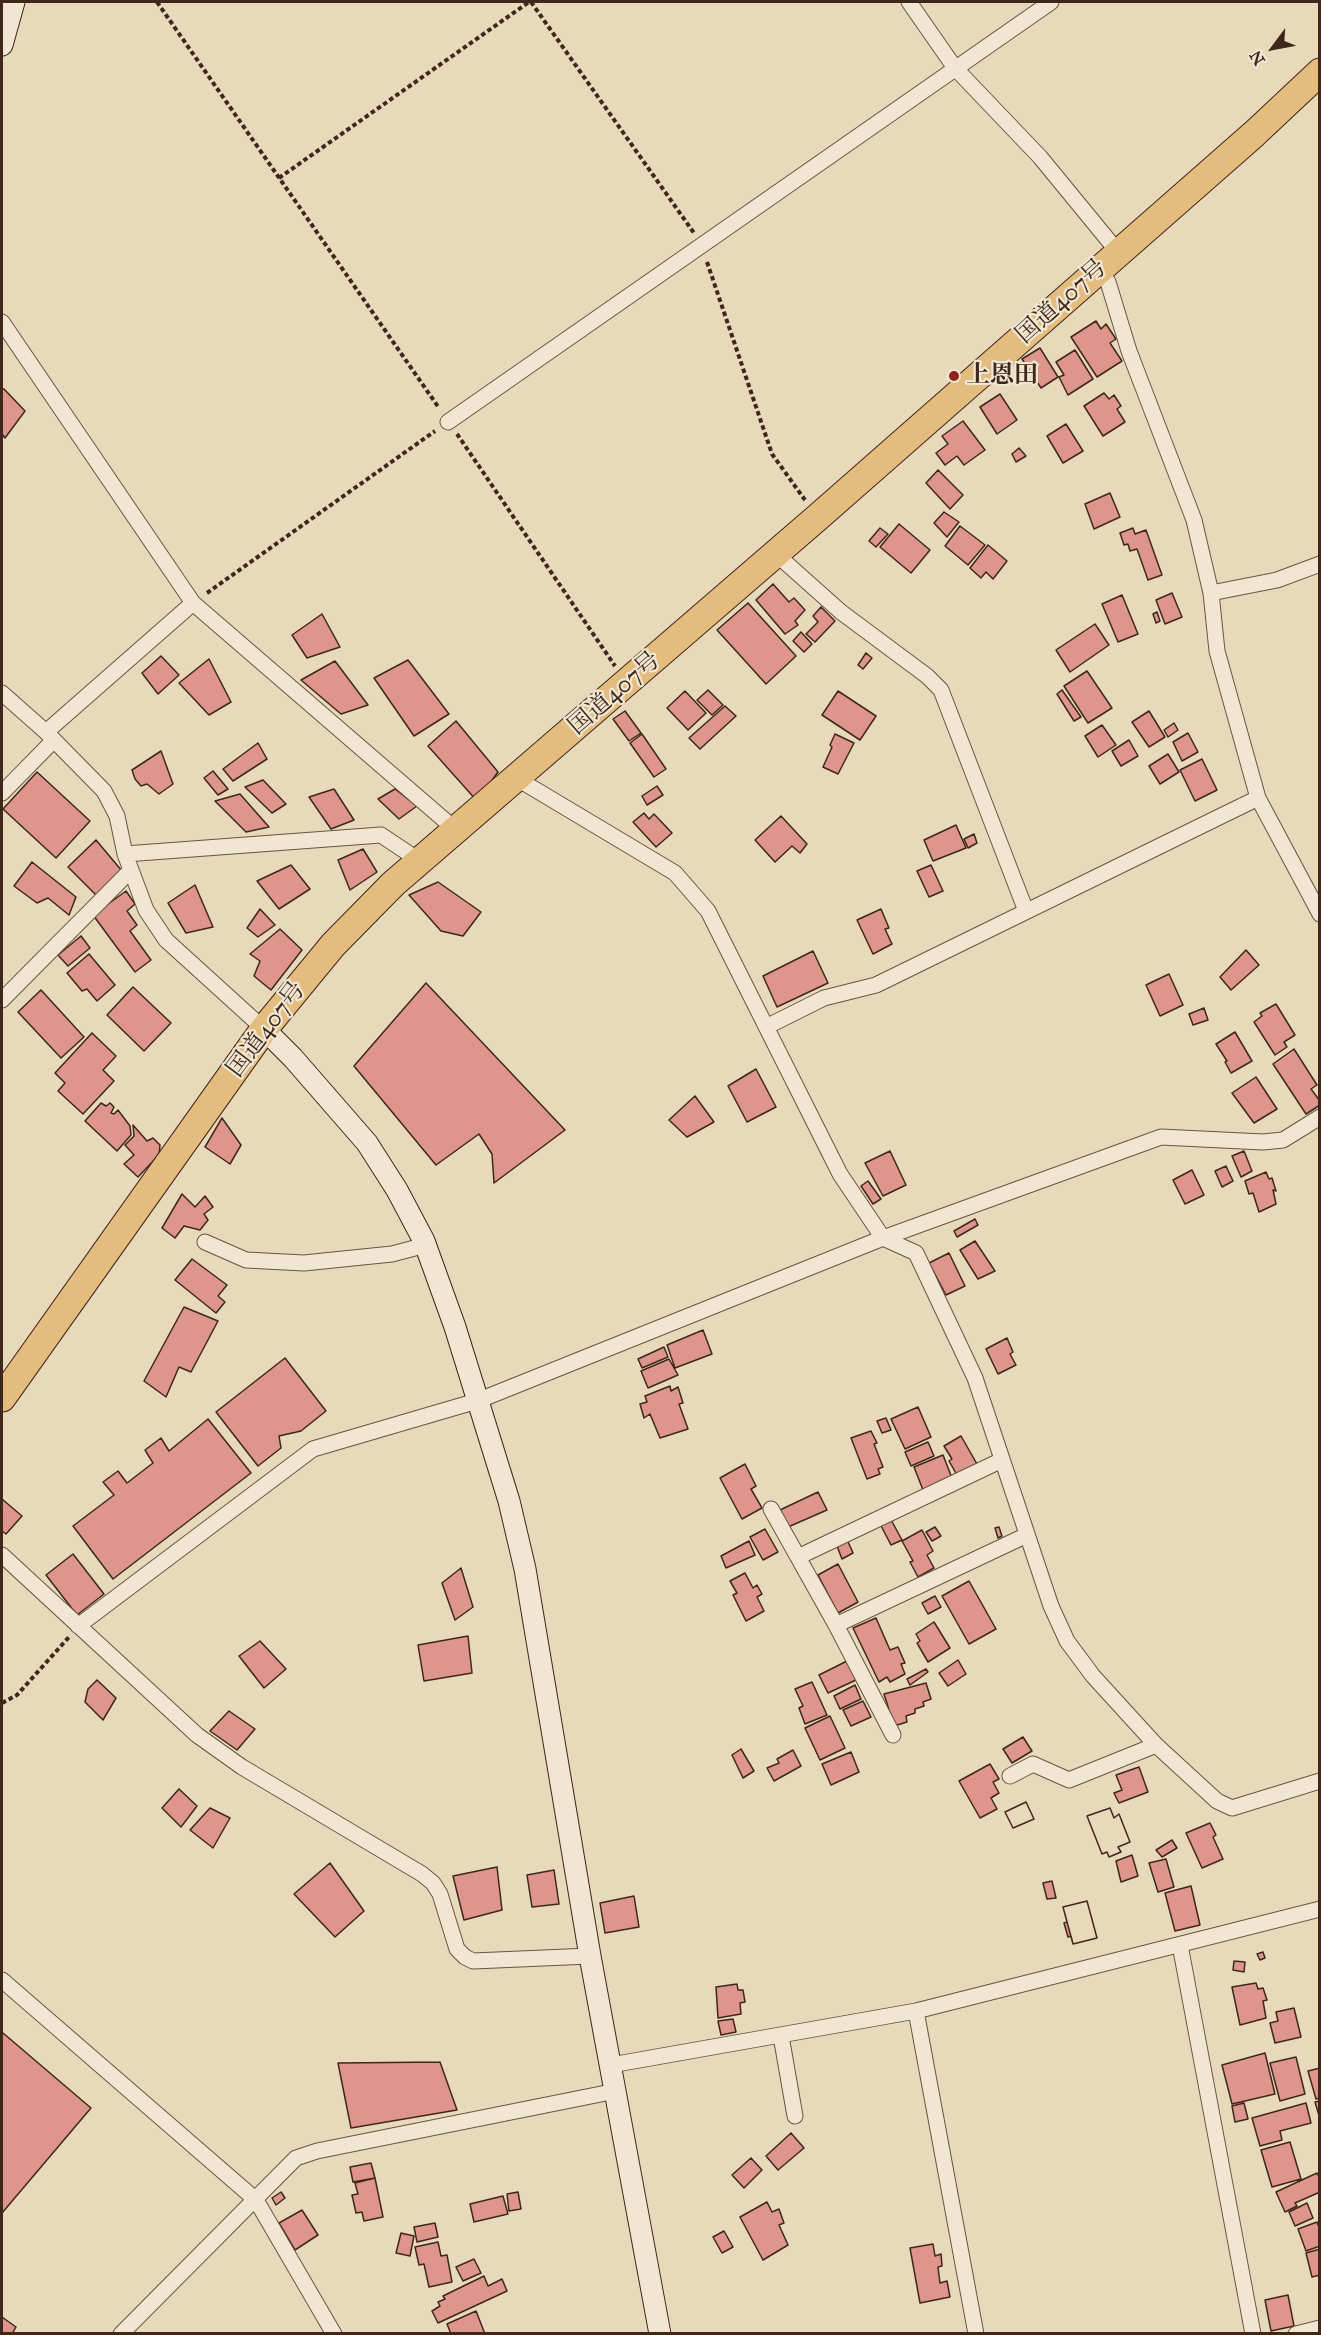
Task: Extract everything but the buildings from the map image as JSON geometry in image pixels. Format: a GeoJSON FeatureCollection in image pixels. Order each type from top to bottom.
{"type":"FeatureCollection","features":[{"type":"Feature","properties":{"kind":"highway","name":"国道407号"},"geometry":{"type":"LineString","coordinates":[[4,1388],[264,1029],[333,945],[393,884],[776,554],[1254,134],[1320,72]]}},
{"type":"Feature","properties":{"kind":"street"},"geometry":{"type":"LineString","coordinates":[[2,45],[14,2]]}},
{"type":"Feature","properties":{"kind":"street"},"geometry":{"type":"LineString","coordinates":[[909,2],[955,68],[1040,157],[1109,261],[1108,282],[1129,351],[1194,520],[1211,592],[1217,651],[1257,798],[1320,914]]}},
{"type":"Feature","properties":{"kind":"street"},"geometry":{"type":"LineString","coordinates":[[448,422],[1051,2]]}},
{"type":"Feature","properties":{"kind":"street"},"geometry":{"type":"LineString","coordinates":[[2,322],[193,603],[456,830]]}},
{"type":"Feature","properties":{"kind":"street"},"geometry":{"type":"LineString","coordinates":[[776,554],[841,612],[927,676],[941,690],[1026,911]]}},
{"type":"Feature","properties":{"kind":"street"},"geometry":{"type":"LineString","coordinates":[[1211,592],[1277,580],[1320,564]]}},
{"type":"Feature","properties":{"kind":"street"},"geometry":{"type":"LineString","coordinates":[[2,794],[50,736],[193,603]]}},
{"type":"Feature","properties":{"kind":"street"},"geometry":{"type":"LineString","coordinates":[[2,693],[50,736],[104,791],[117,816],[125,854],[146,910],[166,940],[293,1058],[367,1143],[397,1190],[426,1245],[455,1327],[509,1501],[525,1569],[590,1956],[660,2334]]}},
{"type":"Feature","properties":{"kind":"street"},"geometry":{"type":"LineString","coordinates":[[516,778],[675,873],[708,911],[840,1174],[883,1238],[916,1253],[975,1378],[1051,1606],[1067,1641],[1093,1676],[1156,1745],[1217,1801],[1232,1808],[1320,1781]]}},
{"type":"Feature","properties":{"kind":"street"},"geometry":{"type":"LineString","coordinates":[[766,1027],[824,999],[876,985],[1257,798]]}},
{"type":"Feature","properties":{"kind":"street"},"geometry":{"type":"LineString","coordinates":[[125,854],[381,835],[420,861]]}},
{"type":"Feature","properties":{"kind":"street"},"geometry":{"type":"LineString","coordinates":[[2,1000],[131,870]]}},
{"type":"Feature","properties":{"kind":"street"},"geometry":{"type":"LineString","coordinates":[[78,1626],[313,1449],[477,1401],[883,1238],[1161,1137],[1263,1142],[1283,1140],[1320,1117]]}},
{"type":"Feature","properties":{"kind":"street"},"geometry":{"type":"LineString","coordinates":[[204,1242],[246,1260],[304,1263],[392,1254],[426,1245]]}},
{"type":"Feature","properties":{"kind":"street"},"geometry":{"type":"LineString","coordinates":[[798,1557],[1002,1460]]}},
{"type":"Feature","properties":{"kind":"street"},"geometry":{"type":"LineString","coordinates":[[771,1509],[836,1625],[893,1736]]}},
{"type":"Feature","properties":{"kind":"street"},"geometry":{"type":"LineString","coordinates":[[836,1625],[1027,1534]]}},
{"type":"Feature","properties":{"kind":"street"},"geometry":{"type":"LineString","coordinates":[[2,1555],[197,1735],[242,1767],[422,1874],[433,1883],[440,1894],[458,1949],[465,1957],[473,1961],[590,1956]]}},
{"type":"Feature","properties":{"kind":"street"},"geometry":{"type":"LineString","coordinates":[[1010,1776],[1033,1764],[1068,1780],[1156,1745]]}},
{"type":"Feature","properties":{"kind":"street"},"geometry":{"type":"LineString","coordinates":[[610,2065],[916,2011],[1320,1909]]}},
{"type":"Feature","properties":{"kind":"street"},"geometry":{"type":"LineString","coordinates":[[1180,1945],[1253,2334]]}},
{"type":"Feature","properties":{"kind":"street"},"geometry":{"type":"LineString","coordinates":[[2,1980],[256,2200],[334,2334]]}},
{"type":"Feature","properties":{"kind":"street"},"geometry":{"type":"LineString","coordinates":[[916,2011],[976,2334]]}},
{"type":"Feature","properties":{"kind":"street"},"geometry":{"type":"LineString","coordinates":[[781,2036],[795,2116]]}},
{"type":"Feature","properties":{"kind":"street"},"geometry":{"type":"LineString","coordinates":[[121,2334],[296,2158],[317,2151],[616,2091]]}},
{"type":"Feature","properties":{"kind":"street"},"geometry":{"type":"LineString","coordinates":[[1296,2334],[1320,2328]]}},
{"type":"Feature","properties":{"kind":"path"},"geometry":{"type":"LineString","coordinates":[[157,2],[627,684]]}},
{"type":"Feature","properties":{"kind":"path"},"geometry":{"type":"LineString","coordinates":[[279,178],[529,2]]}},
{"type":"Feature","properties":{"kind":"path"},"geometry":{"type":"LineString","coordinates":[[193,603],[448,422]]}},
{"type":"Feature","properties":{"kind":"path"},"geometry":{"type":"LineString","coordinates":[[2,1703],[17,1695],[78,1626]]}},
{"type":"Feature","properties":{"kind":"place","name":"上恩田"},"geometry":{"type":"Point","coordinates":[954,376]}}]}
